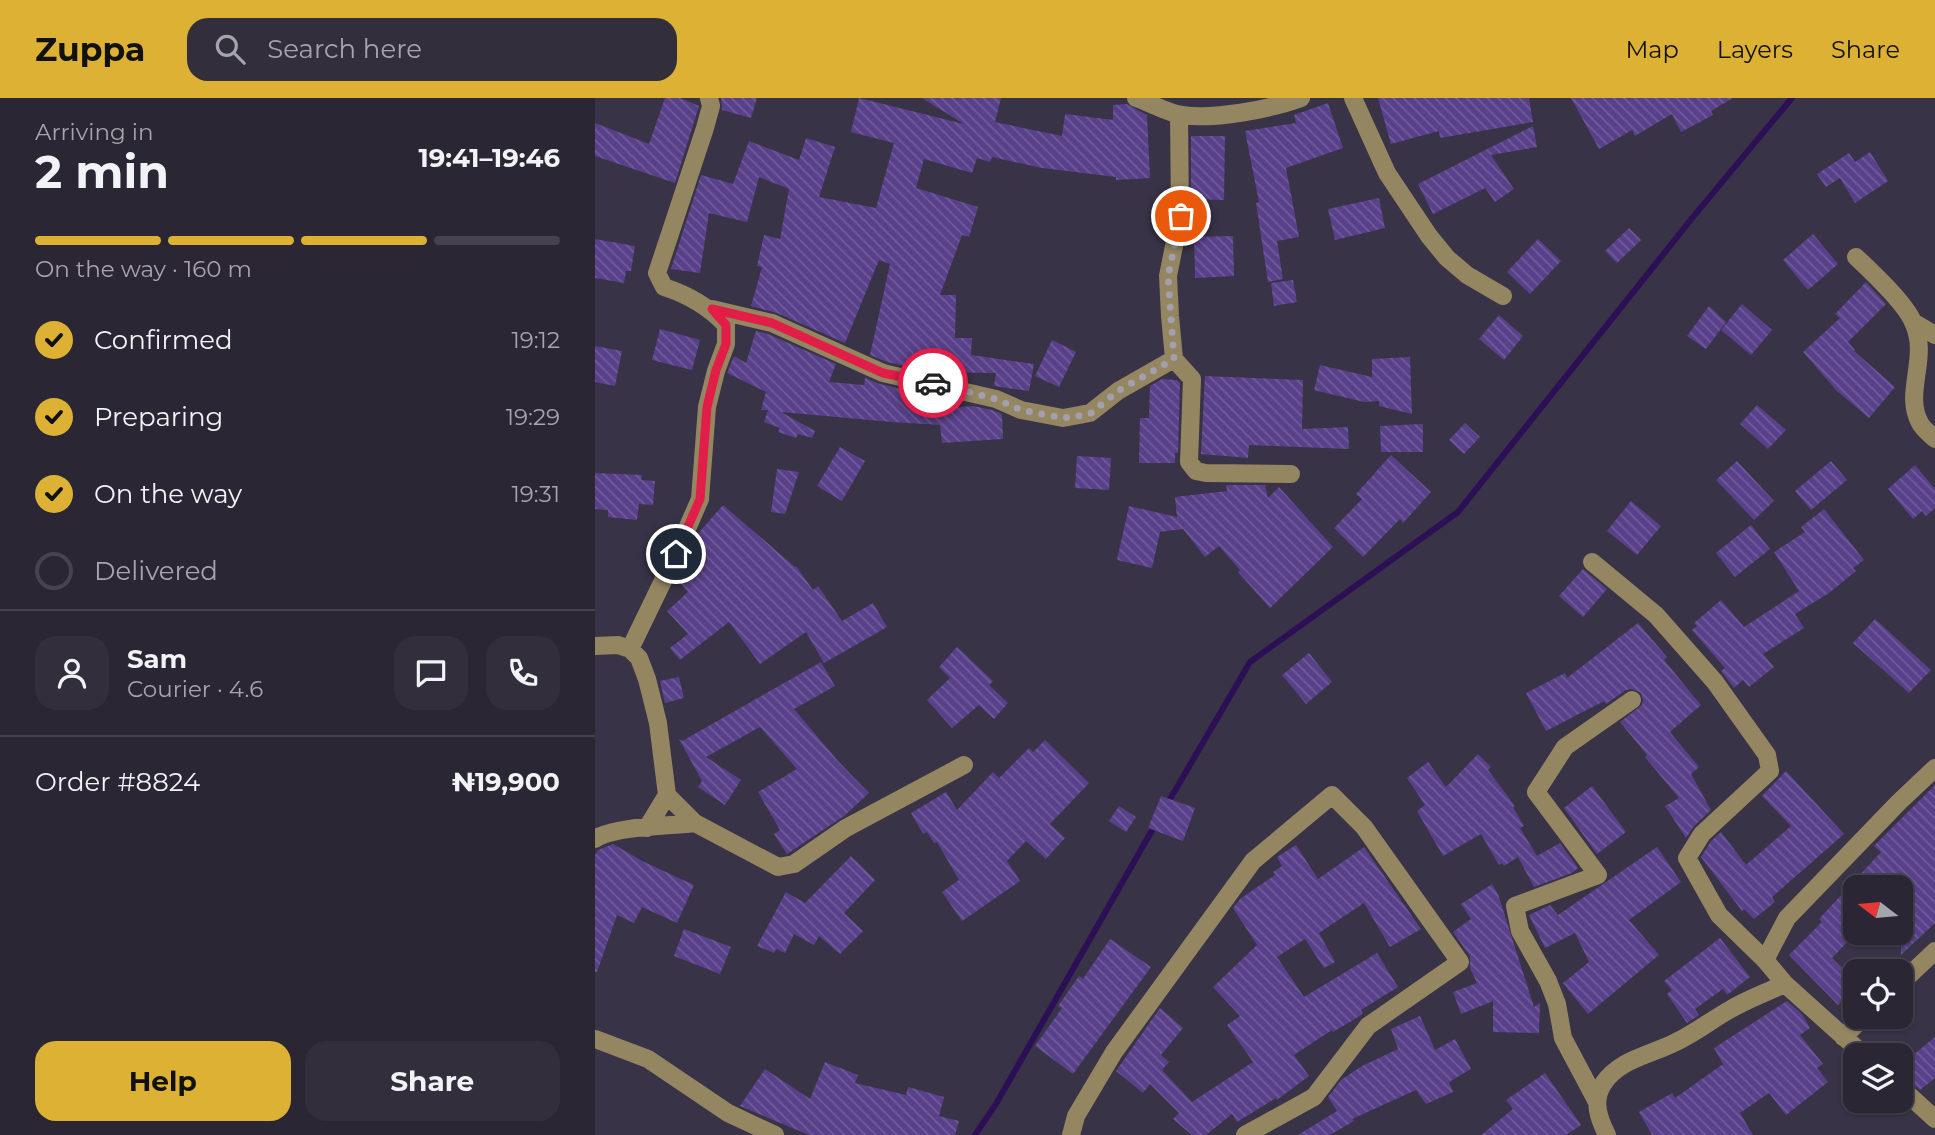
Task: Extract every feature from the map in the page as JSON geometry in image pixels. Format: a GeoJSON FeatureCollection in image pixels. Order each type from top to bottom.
{"type":"FeatureCollection","features":[{"type":"Feature","properties":{"kind":"street"},"geometry":{"type":"LineString","coordinates":[[709,98],[711,106],[705,128],[657,273],[664,287],[712,309],[772,323],[883,373],[996,399],[1021,410],[1063,418],[1090,414],[1118,391],[1174,359]]}},
{"type":"Feature","properties":{"kind":"street"},"geometry":{"type":"LineString","coordinates":[[1136,98],[1179,115],[1209,117],[1271,107],[1301,98]]}},
{"type":"Feature","properties":{"kind":"street"},"geometry":{"type":"LineString","coordinates":[[1353,98],[1387,173],[1429,236],[1447,258],[1467,275],[1503,296]]}},
{"type":"Feature","properties":{"kind":"street"},"geometry":{"type":"LineString","coordinates":[[1179,115],[1181,216],[1168,276],[1174,359],[1192,379],[1189,462],[1196,471],[1206,473],[1291,474]]}},
{"type":"Feature","properties":{"kind":"street"},"geometry":{"type":"LineString","coordinates":[[1856,257],[1880,280],[1913,322],[1935,335]]}},
{"type":"Feature","properties":{"kind":"street"},"geometry":{"type":"LineString","coordinates":[[630,649],[700,499],[707,407],[726,344],[726,325],[712,309]]}},
{"type":"Feature","properties":{"kind":"street"},"geometry":{"type":"LineString","coordinates":[[1913,322],[1921,351],[1913,394],[1920,423],[1935,439]]}},
{"type":"Feature","properties":{"kind":"street"},"geometry":{"type":"LineString","coordinates":[[1592,562],[1656,615],[1715,682],[1767,755],[1770,771],[1702,834],[1687,858],[1719,915],[1765,960],[1785,984],[1850,1043]]}},
{"type":"Feature","properties":{"kind":"street"},"geometry":{"type":"LineString","coordinates":[[595,646],[618,645],[630,649],[639,658],[658,723],[667,795],[695,823],[778,867],[794,863],[846,828],[964,765]]}},
{"type":"Feature","properties":{"kind":"street"},"geometry":{"type":"LineString","coordinates":[[1607,1135],[1599,1118],[1597,1102],[1563,1038],[1557,1003],[1520,930],[1515,906],[1598,875],[1537,792],[1565,747],[1632,700]]}},
{"type":"Feature","properties":{"kind":"street"},"geometry":{"type":"LineString","coordinates":[[1765,960],[1787,918],[1935,768]]}},
{"type":"Feature","properties":{"kind":"street"},"geometry":{"type":"LineString","coordinates":[[647,828],[667,795]]}},
{"type":"Feature","properties":{"kind":"street"},"geometry":{"type":"LineString","coordinates":[[1071,1135],[1076,1116],[1114,1052],[1252,861],[1332,796],[1364,827],[1460,962],[1368,1026],[1314,1097],[1245,1135]]}},
{"type":"Feature","properties":{"kind":"street"},"geometry":{"type":"LineString","coordinates":[[595,839],[610,833],[695,823]]}},
{"type":"Feature","properties":{"kind":"street"},"geometry":{"type":"LineString","coordinates":[[1913,972],[1935,951]]}},
{"type":"Feature","properties":{"kind":"street"},"geometry":{"type":"LineString","coordinates":[[1597,1102],[1601,1087],[1613,1071],[1636,1058],[1676,1042],[1734,1007],[1785,984]]}},
{"type":"Feature","properties":{"kind":"street"},"geometry":{"type":"LineString","coordinates":[[1843,1037],[1851,1029]]}},
{"type":"Feature","properties":{"kind":"street"},"geometry":{"type":"LineString","coordinates":[[595,1039],[648,1059],[728,1113],[775,1135]]}},
{"type":"Feature","properties":{"kind":"street"},"geometry":{"type":"LineString","coordinates":[[1913,1099],[1935,1119]]}},
{"type":"Feature","properties":{"kind":"building"},"geometry":{"type":"Polygon","coordinates":[[[665,98],[680,98],[699,106],[675,183],[595,156],[595,123],[649,144],[665,98]]]}},
{"type":"Feature","properties":{"kind":"building"},"geometry":{"type":"Polygon","coordinates":[[[721,98],[757,98],[751,118],[722,110],[721,98]]]}},
{"type":"Feature","properties":{"kind":"building"},"geometry":{"type":"Polygon","coordinates":[[[859,98],[964,124],[922,98],[1001,98],[995,122],[1062,136],[1065,114],[1113,120],[1113,105],[1127,104],[1147,115],[1150,178],[1116,180],[1116,177],[1042,168],[992,157],[990,162],[977,158],[972,173],[924,159],[916,188],[978,207],[969,237],[962,235],[940,295],[956,295],[955,338],[972,338],[971,355],[1034,364],[1029,391],[994,386],[996,373],[931,372],[887,362],[870,355],[890,264],[879,260],[845,343],[777,313],[751,306],[762,267],[757,266],[764,235],[780,239],[789,189],[759,177],[747,222],[709,213],[700,273],[671,269],[701,175],[733,184],[749,141],[799,160],[806,138],[835,147],[819,197],[876,208],[894,143],[851,132],[859,98]]]}},
{"type":"Feature","properties":{"kind":"building"},"geometry":{"type":"Polygon","coordinates":[[[1378,98],[1529,98],[1533,122],[1440,138],[1439,131],[1391,144],[1378,98]]]}},
{"type":"Feature","properties":{"kind":"building"},"geometry":{"type":"Polygon","coordinates":[[[1571,98],[1733,98],[1711,111],[1713,115],[1681,132],[1672,114],[1635,136],[1632,130],[1599,149],[1571,98]]]}},
{"type":"Feature","properties":{"kind":"building"},"geometry":{"type":"Polygon","coordinates":[[[1328,103],[1343,148],[1286,168],[1299,237],[1277,241],[1283,279],[1268,282],[1256,203],[1259,202],[1245,131],[1296,123],[1294,115],[1328,103]]]}},
{"type":"Feature","properties":{"kind":"building"},"geometry":{"type":"Polygon","coordinates":[[[1533,126],[1537,147],[1491,155],[1514,189],[1495,202],[1485,188],[1433,214],[1418,184],[1533,126]]]}},
{"type":"Feature","properties":{"kind":"building"},"geometry":{"type":"Polygon","coordinates":[[[1191,136],[1225,136],[1224,200],[1191,199],[1191,136]]]}},
{"type":"Feature","properties":{"kind":"building"},"geometry":{"type":"Polygon","coordinates":[[[1870,152],[1888,181],[1855,203],[1840,178],[1826,187],[1817,174],[1849,153],[1855,162],[1870,152]]]}},
{"type":"Feature","properties":{"kind":"building"},"geometry":{"type":"Polygon","coordinates":[[[1379,198],[1385,228],[1335,240],[1328,209],[1379,198]]]}},
{"type":"Feature","properties":{"kind":"building"},"geometry":{"type":"Polygon","coordinates":[[[1629,228],[1641,240],[1617,263],[1605,251],[1629,228]]]}},
{"type":"Feature","properties":{"kind":"building"},"geometry":{"type":"Polygon","coordinates":[[[1813,234],[1838,264],[1808,290],[1783,260],[1813,234]]]}},
{"type":"Feature","properties":{"kind":"building"},"geometry":{"type":"Polygon","coordinates":[[[1233,236],[1234,276],[1195,278],[1194,237],[1233,236]]]}},
{"type":"Feature","properties":{"kind":"building"},"geometry":{"type":"Polygon","coordinates":[[[595,239],[635,246],[631,271],[626,271],[624,283],[595,278],[595,239]]]}},
{"type":"Feature","properties":{"kind":"building"},"geometry":{"type":"Polygon","coordinates":[[[1538,239],[1561,261],[1530,294],[1507,272],[1538,239]]]}},
{"type":"Feature","properties":{"kind":"building"},"geometry":{"type":"Polygon","coordinates":[[[1293,280],[1297,302],[1274,306],[1271,283],[1293,280]]]}},
{"type":"Feature","properties":{"kind":"building"},"geometry":{"type":"Polygon","coordinates":[[[1866,282],[1886,304],[1848,342],[1854,351],[1895,387],[1869,418],[1837,391],[1803,352],[1840,318],[1835,314],[1866,282]]]}},
{"type":"Feature","properties":{"kind":"building"},"geometry":{"type":"Polygon","coordinates":[[[1742,304],[1772,330],[1751,355],[1721,330],[1742,304]]]}},
{"type":"Feature","properties":{"kind":"building"},"geometry":{"type":"Polygon","coordinates":[[[1709,306],[1726,322],[1706,349],[1687,336],[1709,306]]]}},
{"type":"Feature","properties":{"kind":"building"},"geometry":{"type":"Polygon","coordinates":[[[1499,315],[1523,336],[1504,360],[1479,339],[1499,315]]]}},
{"type":"Feature","properties":{"kind":"building"},"geometry":{"type":"Polygon","coordinates":[[[660,329],[700,340],[692,370],[652,360],[660,329]]]}},
{"type":"Feature","properties":{"kind":"building"},"geometry":{"type":"Polygon","coordinates":[[[756,331],[836,364],[829,382],[864,385],[865,378],[915,392],[914,410],[974,406],[1002,414],[1003,439],[942,443],[940,425],[781,412],[815,431],[812,438],[798,434],[796,438],[778,432],[780,428],[764,422],[768,410],[761,410],[766,392],[727,373],[734,356],[746,363],[756,331]]]}},
{"type":"Feature","properties":{"kind":"building"},"geometry":{"type":"Polygon","coordinates":[[[1052,340],[1076,352],[1059,387],[1035,376],[1052,340]]]}},
{"type":"Feature","properties":{"kind":"building"},"geometry":{"type":"Polygon","coordinates":[[[595,346],[622,351],[615,386],[595,382],[595,346]]]}},
{"type":"Feature","properties":{"kind":"building"},"geometry":{"type":"Polygon","coordinates":[[[1410,357],[1412,414],[1379,406],[1379,401],[1364,402],[1314,390],[1320,365],[1372,377],[1372,359],[1410,357]]]}},
{"type":"Feature","properties":{"kind":"building"},"geometry":{"type":"Polygon","coordinates":[[[1205,376],[1303,380],[1302,429],[1348,427],[1349,449],[1249,445],[1248,458],[1201,454],[1205,376]]]}},
{"type":"Feature","properties":{"kind":"building"},"geometry":{"type":"Polygon","coordinates":[[[1162,379],[1177,380],[1180,383],[1178,453],[1175,453],[1175,463],[1139,463],[1140,418],[1149,418],[1150,386],[1162,379]]]}},
{"type":"Feature","properties":{"kind":"building"},"geometry":{"type":"Polygon","coordinates":[[[1757,405],[1786,430],[1768,449],[1740,424],[1757,405]]]}},
{"type":"Feature","properties":{"kind":"building"},"geometry":{"type":"Polygon","coordinates":[[[1465,423],[1480,437],[1464,454],[1449,440],[1465,423]]]}},
{"type":"Feature","properties":{"kind":"building"},"geometry":{"type":"Polygon","coordinates":[[[1423,424],[1423,452],[1381,452],[1380,426],[1423,424]]]}},
{"type":"Feature","properties":{"kind":"building"},"geometry":{"type":"Polygon","coordinates":[[[840,447],[865,461],[842,501],[817,486],[840,447]]]}},
{"type":"Feature","properties":{"kind":"building"},"geometry":{"type":"Polygon","coordinates":[[[1391,455],[1431,492],[1403,523],[1400,519],[1363,557],[1334,528],[1362,499],[1356,494],[1391,455]]]}},
{"type":"Feature","properties":{"kind":"building"},"geometry":{"type":"Polygon","coordinates":[[[1077,456],[1111,458],[1109,490],[1075,488],[1077,456]]]}},
{"type":"Feature","properties":{"kind":"building"},"geometry":{"type":"Polygon","coordinates":[[[1737,461],[1774,501],[1754,520],[1716,480],[1737,461]]]}},
{"type":"Feature","properties":{"kind":"building"},"geometry":{"type":"Polygon","coordinates":[[[1831,461],[1847,480],[1811,510],[1795,491],[1831,461]]]}},
{"type":"Feature","properties":{"kind":"building"},"geometry":{"type":"Polygon","coordinates":[[[1915,465],[1935,489],[1935,508],[1926,516],[1922,511],[1913,519],[1888,489],[1915,465]]]}},
{"type":"Feature","properties":{"kind":"building"},"geometry":{"type":"Polygon","coordinates":[[[777,469],[799,472],[785,514],[771,512],[777,469]]]}},
{"type":"Feature","properties":{"kind":"building"},"geometry":{"type":"Polygon","coordinates":[[[595,473],[642,475],[641,480],[655,481],[653,505],[639,504],[637,520],[608,517],[608,510],[595,509],[595,473]]]}},
{"type":"Feature","properties":{"kind":"building"},"geometry":{"type":"Polygon","coordinates":[[[1226,485],[1265,485],[1268,498],[1279,487],[1333,547],[1270,608],[1219,546],[1205,557],[1183,529],[1160,532],[1152,568],[1117,560],[1129,506],[1177,517],[1175,497],[1227,491],[1226,485]]]}},
{"type":"Feature","properties":{"kind":"building"},"geometry":{"type":"Polygon","coordinates":[[[1631,501],[1661,526],[1637,555],[1607,531],[1631,501]]]}},
{"type":"Feature","properties":{"kind":"building"},"geometry":{"type":"Polygon","coordinates":[[[723,505],[796,566],[813,590],[818,586],[842,621],[873,603],[887,627],[824,663],[806,632],[760,664],[729,622],[680,660],[670,648],[688,634],[667,611],[688,592],[677,579],[685,562],[698,550],[692,545],[696,536],[723,505]]]}},
{"type":"Feature","properties":{"kind":"building"},"geometry":{"type":"Polygon","coordinates":[[[1824,509],[1864,560],[1853,568],[1856,571],[1829,593],[1795,614],[1804,628],[1763,654],[1774,667],[1749,687],[1743,680],[1734,688],[1721,671],[1725,668],[1692,630],[1697,626],[1694,623],[1721,600],[1744,627],[1799,591],[1774,552],[1805,532],[1801,527],[1824,509]]]}},
{"type":"Feature","properties":{"kind":"building"},"geometry":{"type":"Polygon","coordinates":[[[1751,525],[1770,549],[1735,577],[1716,553],[1751,525]]]}},
{"type":"Feature","properties":{"kind":"building"},"geometry":{"type":"Polygon","coordinates":[[[1583,569],[1607,589],[1583,617],[1559,596],[1583,569]]]}},
{"type":"Feature","properties":{"kind":"building"},"geometry":{"type":"Polygon","coordinates":[[[1875,619],[1931,670],[1909,693],[1853,643],[1875,619]]]}},
{"type":"Feature","properties":{"kind":"building"},"geometry":{"type":"Polygon","coordinates":[[[1638,623],[1667,657],[1664,660],[1701,705],[1670,732],[1699,767],[1691,774],[1711,810],[1686,838],[1665,806],[1679,798],[1620,722],[1642,705],[1641,693],[1632,689],[1626,690],[1606,704],[1604,701],[1546,731],[1526,693],[1565,673],[1567,678],[1638,623]]]}},
{"type":"Feature","properties":{"kind":"building"},"geometry":{"type":"Polygon","coordinates":[[[957,647],[993,681],[989,685],[1008,703],[994,719],[979,705],[952,728],[927,700],[950,678],[939,667],[957,647]]]}},
{"type":"Feature","properties":{"kind":"building"},"geometry":{"type":"Polygon","coordinates":[[[1309,653],[1332,682],[1306,704],[1282,675],[1309,653]]]}},
{"type":"Feature","properties":{"kind":"building"},"geometry":{"type":"Polygon","coordinates":[[[821,662],[835,686],[794,709],[869,793],[844,816],[787,854],[774,834],[780,830],[758,792],[797,769],[760,727],[706,757],[741,780],[725,805],[698,787],[702,781],[679,739],[682,741],[821,662]]]}},
{"type":"Feature","properties":{"kind":"building"},"geometry":{"type":"Polygon","coordinates":[[[679,677],[684,698],[665,703],[660,681],[679,677]]]}},
{"type":"Feature","properties":{"kind":"building"},"geometry":{"type":"Polygon","coordinates":[[[1045,740],[1089,783],[1050,824],[1065,838],[1046,859],[1026,841],[1007,861],[1020,881],[962,921],[942,892],[959,880],[937,842],[934,843],[927,832],[923,834],[911,813],[946,792],[957,810],[993,772],[999,778],[1029,748],[1033,752],[1045,740]]]}},
{"type":"Feature","properties":{"kind":"building"},"geometry":{"type":"Polygon","coordinates":[[[1478,754],[1491,767],[1488,770],[1515,806],[1513,807],[1524,826],[1520,828],[1537,856],[1560,843],[1578,868],[1572,873],[1534,887],[1518,857],[1504,866],[1502,863],[1499,865],[1481,834],[1443,856],[1417,811],[1425,805],[1407,778],[1428,762],[1446,787],[1478,754]]]}},
{"type":"Feature","properties":{"kind":"building"},"geometry":{"type":"Polygon","coordinates":[[[1786,771],[1844,834],[1772,897],[1775,902],[1754,919],[1744,909],[1742,911],[1701,857],[1711,841],[1721,832],[1746,865],[1791,826],[1762,796],[1786,771]]]}},
{"type":"Feature","properties":{"kind":"building"},"geometry":{"type":"Polygon","coordinates":[[[1935,785],[1935,923],[1913,944],[1913,875],[1860,875],[1881,852],[1874,846],[1935,785]]]}},
{"type":"Feature","properties":{"kind":"building"},"geometry":{"type":"Polygon","coordinates":[[[1592,786],[1626,832],[1597,854],[1564,808],[1592,786]]]}},
{"type":"Feature","properties":{"kind":"building"},"geometry":{"type":"Polygon","coordinates":[[[1161,796],[1195,808],[1183,841],[1148,828],[1161,796]]]}},
{"type":"Feature","properties":{"kind":"building"},"geometry":{"type":"Polygon","coordinates":[[[1119,806],[1136,817],[1126,832],[1109,821],[1119,806]]]}},
{"type":"Feature","properties":{"kind":"building"},"geometry":{"type":"Polygon","coordinates":[[[613,844],[694,885],[677,923],[642,907],[634,923],[617,915],[595,972],[595,855],[598,850],[613,844]]]}},
{"type":"Feature","properties":{"kind":"building"},"geometry":{"type":"Polygon","coordinates":[[[1296,845],[1318,879],[1364,847],[1421,929],[1390,947],[1364,903],[1319,933],[1335,962],[1324,968],[1305,939],[1277,957],[1304,997],[1377,953],[1398,987],[1361,1010],[1363,1014],[1294,1055],[1309,1076],[1277,1100],[1276,1098],[1237,1122],[1232,1114],[1206,1135],[1192,1135],[1173,1119],[1179,1113],[1150,1084],[1143,1093],[1116,1071],[1160,1008],[1183,1028],[1161,1055],[1169,1062],[1162,1070],[1192,1102],[1253,1062],[1227,1025],[1240,1016],[1213,987],[1257,945],[1233,908],[1240,899],[1275,875],[1273,872],[1282,866],[1277,857],[1296,845]]]}},
{"type":"Feature","properties":{"kind":"building"},"geometry":{"type":"Polygon","coordinates":[[[1657,847],[1681,882],[1629,920],[1659,955],[1588,1014],[1563,983],[1589,962],[1575,933],[1545,948],[1529,915],[1550,905],[1558,915],[1657,847]]]}},
{"type":"Feature","properties":{"kind":"building"},"geometry":{"type":"Polygon","coordinates":[[[851,856],[875,880],[844,913],[863,931],[840,954],[819,936],[814,945],[794,934],[785,953],[776,949],[774,953],[757,946],[786,892],[805,903],[851,856]]]}},
{"type":"Feature","properties":{"kind":"building"},"geometry":{"type":"Polygon","coordinates":[[[1492,884],[1498,894],[1534,1007],[1540,1003],[1539,1033],[1493,1032],[1493,1001],[1461,1014],[1453,992],[1477,983],[1470,968],[1470,956],[1453,932],[1471,919],[1461,904],[1492,884]]]}},
{"type":"Feature","properties":{"kind":"building"},"geometry":{"type":"Polygon","coordinates":[[[1843,893],[1844,945],[1832,958],[1843,969],[1843,1000],[1838,1005],[1789,955],[1822,922],[1819,919],[1843,893]]]}},
{"type":"Feature","properties":{"kind":"building"},"geometry":{"type":"Polygon","coordinates":[[[684,929],[731,947],[720,974],[674,956],[684,929]]]}},
{"type":"Feature","properties":{"kind":"building"},"geometry":{"type":"Polygon","coordinates":[[[1720,938],[1750,977],[1727,995],[1723,989],[1695,1009],[1699,1015],[1687,1023],[1667,994],[1672,990],[1664,981],[1720,938]]]}},
{"type":"Feature","properties":{"kind":"building"},"geometry":{"type":"Polygon","coordinates":[[[1110,939],[1151,967],[1073,1074],[1035,1046],[1062,1008],[1058,1006],[1079,976],[1083,979],[1110,939]]]}},
{"type":"Feature","properties":{"kind":"building"},"geometry":{"type":"Polygon","coordinates":[[[1901,945],[1912,945],[1901,955],[1901,945]]]}},
{"type":"Feature","properties":{"kind":"building"},"geometry":{"type":"Polygon","coordinates":[[[1787,1001],[1802,1014],[1810,1028],[1800,1035],[1823,1064],[1817,1068],[1828,1082],[1786,1115],[1769,1093],[1740,1113],[1753,1135],[1652,1135],[1639,1112],[1672,1093],[1675,1098],[1723,1064],[1714,1048],[1787,1001]]]}},
{"type":"Feature","properties":{"kind":"building"},"geometry":{"type":"Polygon","coordinates":[[[1420,1016],[1435,1050],[1455,1039],[1471,1069],[1449,1082],[1453,1092],[1426,1104],[1416,1090],[1352,1119],[1354,1121],[1330,1135],[1298,1135],[1337,1111],[1328,1097],[1341,1080],[1362,1066],[1398,1049],[1391,1029],[1420,1016]]]}},
{"type":"Feature","properties":{"kind":"building"},"geometry":{"type":"Polygon","coordinates":[[[1935,1037],[1935,1078],[1920,1090],[1913,1084],[1913,1055],[1935,1037]]]}},
{"type":"Feature","properties":{"kind":"building"},"geometry":{"type":"Polygon","coordinates":[[[825,1062],[858,1075],[855,1083],[906,1095],[908,1087],[944,1097],[939,1116],[959,1121],[955,1135],[809,1135],[740,1106],[765,1069],[810,1099],[825,1062]]]}},
{"type":"Feature","properties":{"kind":"building"},"geometry":{"type":"Polygon","coordinates":[[[1545,1073],[1581,1125],[1566,1135],[1481,1135],[1513,1109],[1506,1100],[1545,1073]]]}},
{"type":"Feature","properties":{"kind":"waterway"},"geometry":{"type":"LineString","coordinates":[[1166,806],[1250,662],[1458,512],[1693,217],[1792,98]]}},
{"type":"Feature","properties":{"kind":"waterway"},"geometry":{"type":"LineString","coordinates":[[975,1135],[996,1104],[1155,825]]}},
{"type":"Feature","properties":{"kind":"way so far"},"geometry":{"type":"LineString","coordinates":[[933,383],[996,399],[1021,410],[1063,418],[1090,414],[1118,391],[1174,359],[1168,276],[1181,216]]}},
{"type":"Feature","properties":{"kind":"route"},"geometry":{"type":"LineString","coordinates":[[676,554],[700,499],[707,407],[726,344],[726,325],[712,309],[772,323],[883,373],[933,383]]}}]}
